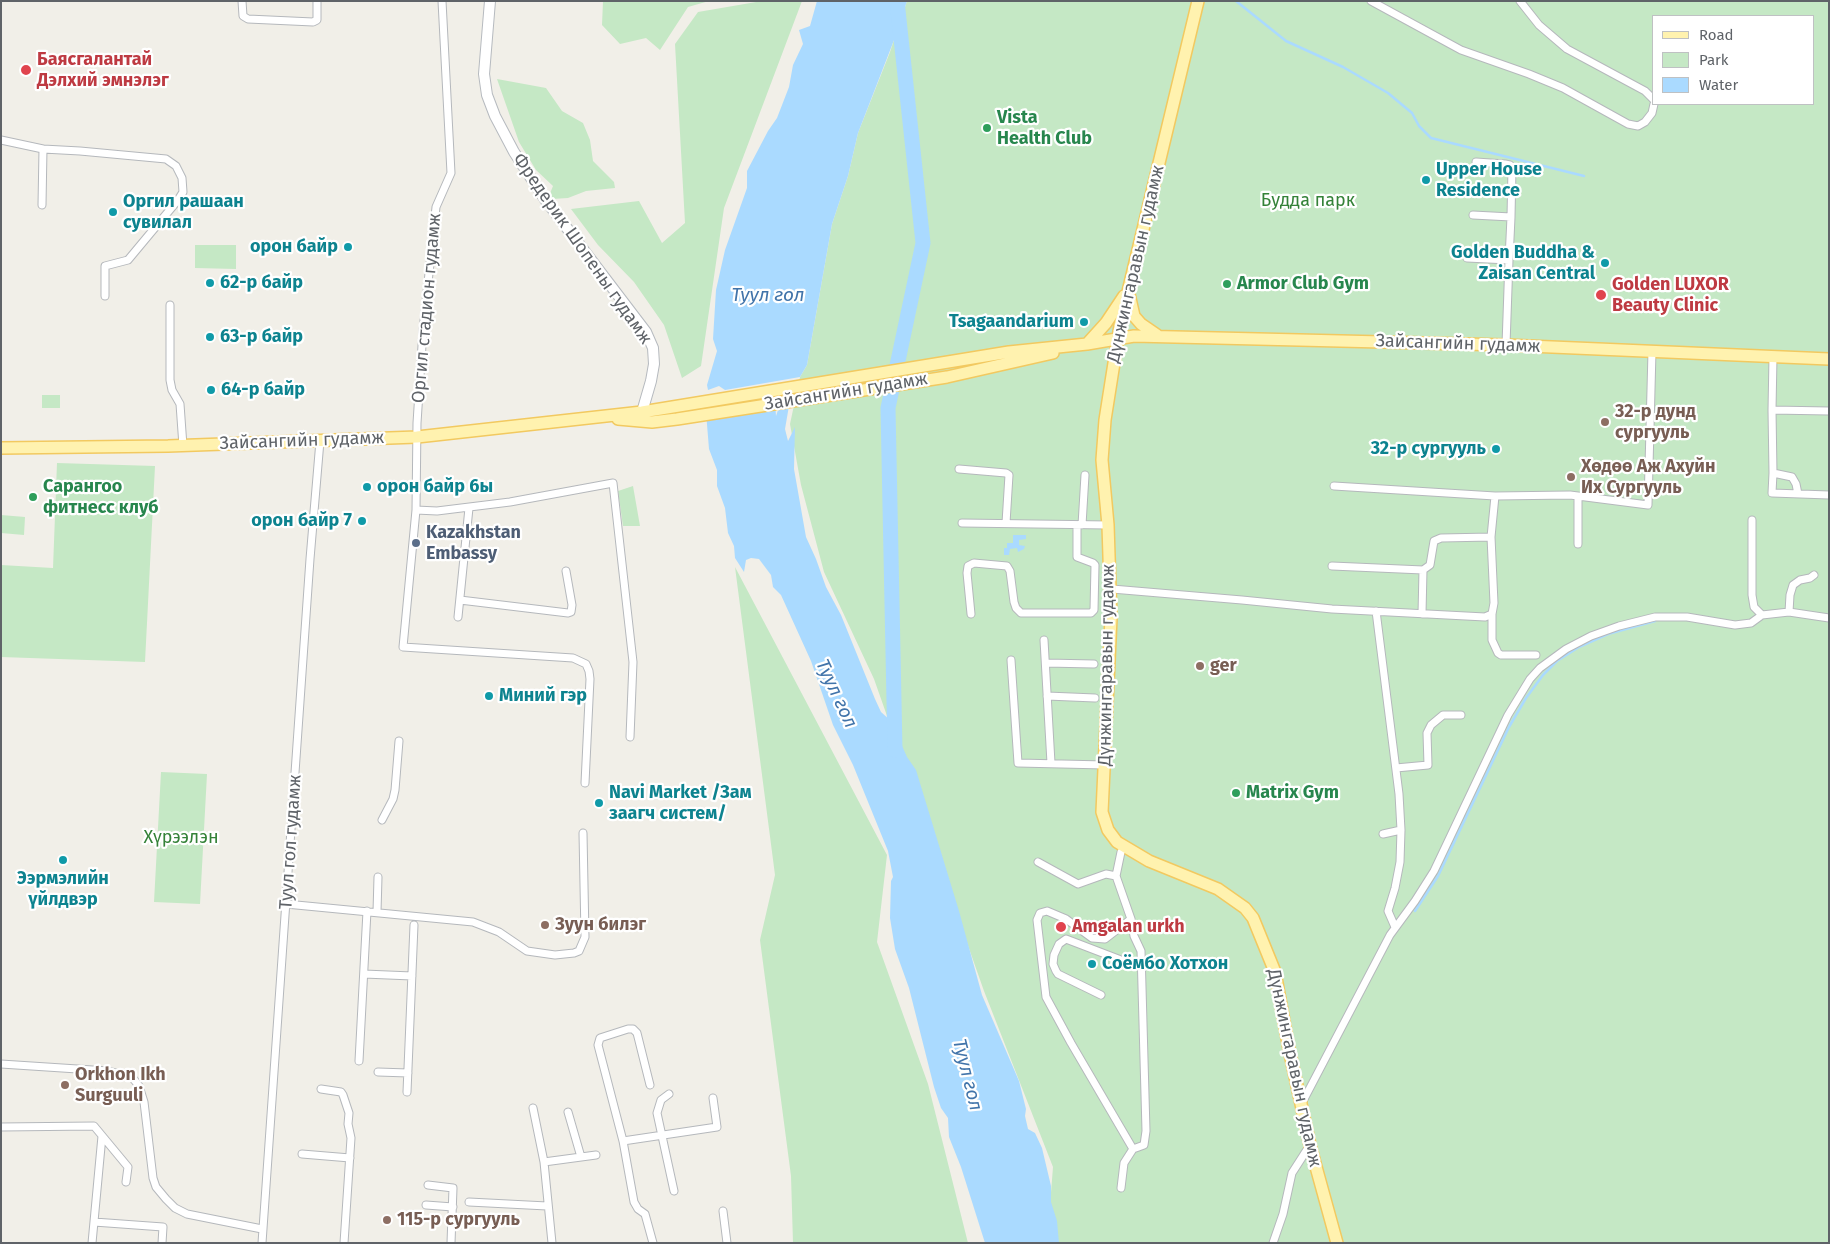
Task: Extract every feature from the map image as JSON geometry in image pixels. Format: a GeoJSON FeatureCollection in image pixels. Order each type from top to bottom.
{"type":"FeatureCollection","features":[{"type":"Feature","properties":{"kind":"main road","name":"Дүнжингаравын гудамж"},"geometry":{"type":"LineString","coordinates":[[1198,1],[1117,339],[1105,420],[1102,460],[1112,589],[1102,812],[1108,830],[1117,842],[1124,847],[1149,861],[1218,889],[1245,908],[1253,918],[1275,972],[1289,1049],[1310,1145],[1336,1243]]}},
{"type":"Feature","properties":{"kind":"main road"},"geometry":{"type":"LineString","coordinates":[[1128,290],[1134,316],[1141,324],[1157,335]]}},
{"type":"Feature","properties":{"kind":"main road"},"geometry":{"type":"LineString","coordinates":[[1087,344],[1106,323],[1128,290]]}},
{"type":"Feature","properties":{"kind":"main road","name":"Зайсангийн гудамж"},"geometry":{"type":"LineString","coordinates":[[1,448],[183,446],[416,437],[642,412],[1009,352],[1087,344],[1134,336],[1157,335],[1506,345],[1829,360]]}},
{"type":"Feature","properties":{"kind":"main road","name":"Зайсангийн гудамж"},"geometry":{"type":"LineString","coordinates":[[601,417],[652,422],[678,419],[947,377],[1016,363],[1087,344]]}},
{"type":"Feature","properties":{"kind":"street"},"geometry":{"type":"LineString","coordinates":[[242,1],[243,16],[248,19],[313,22],[317,20],[317,1]]}},
{"type":"Feature","properties":{"kind":"street","name":"Оргил стадион гудамж"},"geometry":{"type":"LineString","coordinates":[[442,1],[450,173],[436,207],[423,330],[416,437],[416,510],[403,647],[573,658],[586,664],[590,679],[585,783]]}},
{"type":"Feature","properties":{"kind":"street","name":"Фредерик Шопены гудамж"},"geometry":{"type":"LineString","coordinates":[[490,1],[484,74],[487,95],[495,116],[514,152],[544,198],[646,332],[653,348],[654,364],[642,412]]}},
{"type":"Feature","properties":{"kind":"street"},"geometry":{"type":"LineString","coordinates":[[1371,1],[1461,50],[1563,88],[1628,124],[1638,126],[1645,122],[1652,113],[1654,105]]}},
{"type":"Feature","properties":{"kind":"street"},"geometry":{"type":"LineString","coordinates":[[1520,1],[1539,25],[1566,49],[1645,90],[1652,98]]}},
{"type":"Feature","properties":{"kind":"street"},"geometry":{"type":"LineString","coordinates":[[1,140],[43,149],[166,159],[176,166],[182,178],[183,192],[128,260],[105,266],[105,296]]}},
{"type":"Feature","properties":{"kind":"street"},"geometry":{"type":"LineString","coordinates":[[42,205],[43,149]]}},
{"type":"Feature","properties":{"kind":"street"},"geometry":{"type":"LineString","coordinates":[[1476,162],[1505,164],[1510,165],[1512,168],[1506,345]]}},
{"type":"Feature","properties":{"kind":"street"},"geometry":{"type":"LineString","coordinates":[[1474,215],[1510,217]]}},
{"type":"Feature","properties":{"kind":"street"},"geometry":{"type":"LineString","coordinates":[[1467,258],[1509,260]]}},
{"type":"Feature","properties":{"kind":"street"},"geometry":{"type":"LineString","coordinates":[[170,305],[170,380],[172,390],[180,404],[183,446]]}},
{"type":"Feature","properties":{"kind":"street"},"geometry":{"type":"LineString","coordinates":[[1334,486],[1495,496],[1578,496],[1648,506],[1652,351]]}},
{"type":"Feature","properties":{"kind":"street"},"geometry":{"type":"LineString","coordinates":[[1774,356],[1772,493],[1829,494]]}},
{"type":"Feature","properties":{"kind":"street"},"geometry":{"type":"LineString","coordinates":[[1772,410],[1829,412]]}},
{"type":"Feature","properties":{"kind":"street","name":"Туул гол гудамж"},"geometry":{"type":"LineString","coordinates":[[262,1243],[320,441]]}},
{"type":"Feature","properties":{"kind":"street"},"geometry":{"type":"LineString","coordinates":[[959,469],[1006,473],[1009,476],[1006,523]]}},
{"type":"Feature","properties":{"kind":"street"},"geometry":{"type":"LineString","coordinates":[[1773,473],[1792,477],[1798,494]]}},
{"type":"Feature","properties":{"kind":"street"},"geometry":{"type":"LineString","coordinates":[[971,614],[967,573],[968,566],[974,563],[1007,566],[1010,571],[1014,602],[1016,608],[1021,613],[1091,613],[1094,610],[1095,565],[1077,558],[1084,475]]}},
{"type":"Feature","properties":{"kind":"street"},"geometry":{"type":"LineString","coordinates":[[416,510],[469,508],[613,483],[633,662],[630,737]]}},
{"type":"Feature","properties":{"kind":"street"},"geometry":{"type":"LineString","coordinates":[[1495,496],[1490,537],[1494,603],[1492,640],[1498,653],[1501,655],[1536,655]]}},
{"type":"Feature","properties":{"kind":"street"},"geometry":{"type":"LineString","coordinates":[[1578,496],[1578,544]]}},
{"type":"Feature","properties":{"kind":"street"},"geometry":{"type":"LineString","coordinates":[[458,617],[469,508]]}},
{"type":"Feature","properties":{"kind":"street"},"geometry":{"type":"LineString","coordinates":[[1752,520],[1753,602],[1756,610],[1762,615]]}},
{"type":"Feature","properties":{"kind":"street"},"geometry":{"type":"LineString","coordinates":[[962,523],[1108,525]]}},
{"type":"Feature","properties":{"kind":"street"},"geometry":{"type":"LineString","coordinates":[[1332,566],[1423,570],[1430,565],[1434,541],[1437,539],[1490,537]]}},
{"type":"Feature","properties":{"kind":"street"},"geometry":{"type":"LineString","coordinates":[[1422,614],[1423,570]]}},
{"type":"Feature","properties":{"kind":"street"},"geometry":{"type":"LineString","coordinates":[[460,600],[568,613],[571,612],[572,604],[566,571]]}},
{"type":"Feature","properties":{"kind":"street"},"geometry":{"type":"LineString","coordinates":[[1789,612],[1790,595],[1794,584],[1814,575]]}},
{"type":"Feature","properties":{"kind":"street"},"geometry":{"type":"LineString","coordinates":[[1112,589],[1332,609],[1486,617],[1492,614]]}},
{"type":"Feature","properties":{"kind":"street"},"geometry":{"type":"LineString","coordinates":[[1376,611],[1396,768],[1401,830],[1399,868],[1388,908],[1388,914],[1395,927]]}},
{"type":"Feature","properties":{"kind":"street"},"geometry":{"type":"LineString","coordinates":[[1301,1103],[1395,927],[1415,901],[1434,871],[1508,715],[1530,679],[1540,668],[1566,649],[1590,636],[1646,618],[1681,616],[1742,625],[1751,623],[1762,615],[1789,612],[1829,618]]}},
{"type":"Feature","properties":{"kind":"street"},"geometry":{"type":"LineString","coordinates":[[1044,640],[1051,763]]}},
{"type":"Feature","properties":{"kind":"street"},"geometry":{"type":"LineString","coordinates":[[1011,660],[1018,763],[1105,764]]}},
{"type":"Feature","properties":{"kind":"street"},"geometry":{"type":"LineString","coordinates":[[1046,663],[1094,664]]}},
{"type":"Feature","properties":{"kind":"street"},"geometry":{"type":"LineString","coordinates":[[1047,696],[1094,698]]}},
{"type":"Feature","properties":{"kind":"street"},"geometry":{"type":"LineString","coordinates":[[1396,768],[1428,765],[1427,733],[1431,725],[1443,715],[1461,715]]}},
{"type":"Feature","properties":{"kind":"street"},"geometry":{"type":"LineString","coordinates":[[382,820],[393,800],[396,790],[399,741]]}},
{"type":"Feature","properties":{"kind":"street"},"geometry":{"type":"LineString","coordinates":[[1383,834],[1401,830]]}},
{"type":"Feature","properties":{"kind":"street"},"geometry":{"type":"LineString","coordinates":[[286,904],[473,922],[498,932],[526,950],[550,954],[574,953],[579,951],[585,937],[583,833]]}},
{"type":"Feature","properties":{"kind":"street"},"geometry":{"type":"LineString","coordinates":[[1121,1188],[1124,1163],[1133,1149],[1146,1143],[1141,951],[1134,936],[1131,919],[1116,876],[1121,852],[1124,847]]}},
{"type":"Feature","properties":{"kind":"street"},"geometry":{"type":"LineString","coordinates":[[1038,862],[1078,884],[1106,874],[1116,876]]}},
{"type":"Feature","properties":{"kind":"street"},"geometry":{"type":"LineString","coordinates":[[377,912],[378,877]]}},
{"type":"Feature","properties":{"kind":"street"},"geometry":{"type":"LineString","coordinates":[[359,1062],[368,911]]}},
{"type":"Feature","properties":{"kind":"street"},"geometry":{"type":"LineString","coordinates":[[1131,919],[1105,939],[1092,938],[1066,919],[1047,911],[1040,913],[1037,920],[1046,997],[1133,1149]]}},
{"type":"Feature","properties":{"kind":"street"},"geometry":{"type":"LineString","coordinates":[[407,1092],[414,925]]}},
{"type":"Feature","properties":{"kind":"street"},"geometry":{"type":"LineString","coordinates":[[1101,995],[1058,974],[1053,964],[1054,955],[1059,944],[1066,939],[1134,965]]}},
{"type":"Feature","properties":{"kind":"street"},"geometry":{"type":"LineString","coordinates":[[364,974],[412,976]]}},
{"type":"Feature","properties":{"kind":"street"},"geometry":{"type":"LineString","coordinates":[[650,1085],[637,1033],[633,1029],[600,1038],[598,1045],[623,1141],[634,1202],[638,1209],[645,1214],[653,1243]]}},
{"type":"Feature","properties":{"kind":"street"},"geometry":{"type":"LineString","coordinates":[[1,1064],[108,1071],[132,1078],[139,1086],[144,1102],[153,1178],[156,1187],[166,1199],[175,1208],[187,1214],[262,1230]]}},
{"type":"Feature","properties":{"kind":"street"},"geometry":{"type":"LineString","coordinates":[[378,1072],[408,1073]]}},
{"type":"Feature","properties":{"kind":"street"},"geometry":{"type":"LineString","coordinates":[[320,1089],[337,1090],[343,1095],[349,1113],[348,1124],[351,1138],[344,1243]]}},
{"type":"Feature","properties":{"kind":"street"},"geometry":{"type":"LineString","coordinates":[[668,1094],[661,1100],[657,1113],[674,1191]]}},
{"type":"Feature","properties":{"kind":"street"},"geometry":{"type":"LineString","coordinates":[[623,1141],[716,1127],[713,1098]]}},
{"type":"Feature","properties":{"kind":"street"},"geometry":{"type":"LineString","coordinates":[[533,1108],[544,1162],[552,1243]]}},
{"type":"Feature","properties":{"kind":"street"},"geometry":{"type":"LineString","coordinates":[[568,1112],[581,1158]]}},
{"type":"Feature","properties":{"kind":"street"},"geometry":{"type":"LineString","coordinates":[[1,1127],[94,1126],[128,1167],[126,1182]]}},
{"type":"Feature","properties":{"kind":"street"},"geometry":{"type":"LineString","coordinates":[[92,1243],[102,1136]]}},
{"type":"Feature","properties":{"kind":"street"},"geometry":{"type":"LineString","coordinates":[[1273,1243],[1284,1214],[1292,1174],[1310,1145]]}},
{"type":"Feature","properties":{"kind":"street"},"geometry":{"type":"LineString","coordinates":[[302,1154],[350,1158]]}},
{"type":"Feature","properties":{"kind":"street"},"geometry":{"type":"LineString","coordinates":[[544,1162],[596,1155]]}},
{"type":"Feature","properties":{"kind":"street"},"geometry":{"type":"LineString","coordinates":[[428,1185],[453,1188],[450,1243]]}},
{"type":"Feature","properties":{"kind":"street"},"geometry":{"type":"LineString","coordinates":[[469,1202],[547,1206]]}},
{"type":"Feature","properties":{"kind":"street"},"geometry":{"type":"LineString","coordinates":[[426,1205],[453,1207]]}},
{"type":"Feature","properties":{"kind":"street"},"geometry":{"type":"LineString","coordinates":[[722,1210],[727,1243]]}},
{"type":"Feature","properties":{"kind":"street"},"geometry":{"type":"LineString","coordinates":[[94,1222],[163,1227],[162,1243]]}},
{"type":"Feature","properties":{"kind":"green space"},"geometry":{"type":"Polygon","coordinates":[[[603,1],[709,1],[688,7],[660,50],[646,38],[620,44],[602,25],[603,1]]]}},
{"type":"Feature","properties":{"kind":"green space"},"geometry":{"type":"Polygon","coordinates":[[[762,1],[802,1],[724,208],[701,366],[682,378],[664,325],[634,282],[598,245],[571,209],[639,201],[662,243],[685,223],[675,44],[698,12],[762,1]]]}},
{"type":"Feature","properties":{"kind":"green space","name":"Будда парк"},"geometry":{"type":"Polygon","coordinates":[[[907,1],[1829,1],[1829,1243],[1047,1243],[1053,1167],[984,991],[874,679],[824,572],[801,485],[790,424],[800,377],[807,365],[832,224],[848,176],[858,133],[890,52],[907,1]]]}},
{"type":"Feature","properties":{"kind":"green space"},"geometry":{"type":"Polygon","coordinates":[[[497,79],[546,88],[562,111],[583,123],[590,140],[593,161],[614,182],[615,188],[586,191],[568,198],[552,199],[549,196],[553,186],[536,170],[519,142],[497,79]]]}},
{"type":"Feature","properties":{"kind":"green space"},"geometry":{"type":"Polygon","coordinates":[[[195,245],[236,245],[236,269],[195,268],[195,245]]]}},
{"type":"Feature","properties":{"kind":"green space"},"geometry":{"type":"Polygon","coordinates":[[[42,395],[60,395],[60,408],[42,408],[42,395]]]}},
{"type":"Feature","properties":{"kind":"green space"},"geometry":{"type":"Polygon","coordinates":[[[57,463],[155,466],[145,662],[1,657],[1,565],[53,568],[57,463]]]}},
{"type":"Feature","properties":{"kind":"green space"},"geometry":{"type":"Polygon","coordinates":[[[633,486],[640,526],[623,526],[618,491],[633,486]]]}},
{"type":"Feature","properties":{"kind":"green space"},"geometry":{"type":"Polygon","coordinates":[[[1,515],[25,517],[24,535],[1,533],[1,515]]]}},
{"type":"Feature","properties":{"kind":"green space"},"geometry":{"type":"Polygon","coordinates":[[[735,567],[887,855],[877,942],[928,1084],[968,1243],[793,1243],[791,1176],[760,940],[775,875],[735,567]]]}},
{"type":"Feature","properties":{"kind":"green space","name":"Хүрээлэн"},"geometry":{"type":"Polygon","coordinates":[[[161,772],[207,774],[200,904],[154,902],[161,772]]]}},
{"type":"Feature","properties":{"kind":"water","name":"Туул гол"},"geometry":{"type":"Polygon","coordinates":[[[817,1],[907,1],[896,35],[858,133],[848,176],[832,224],[807,365],[800,377],[725,390],[719,386],[708,390],[707,385],[717,351],[713,339],[716,290],[725,250],[747,188],[747,171],[777,118],[789,87],[793,65],[803,44],[799,30],[810,26],[817,1]]]}},
{"type":"Feature","properties":{"kind":"water"},"geometry":{"type":"Polygon","coordinates":[[[790,400],[785,429],[788,441],[795,427],[794,469],[806,537],[881,712],[891,721],[907,757],[916,770],[959,911],[982,995],[1019,1081],[1026,1109],[1025,1116],[1028,1129],[1035,1133],[1042,1148],[1051,1186],[1051,1202],[1057,1221],[1059,1243],[985,1243],[961,1167],[949,1137],[948,1118],[941,1108],[934,1087],[909,988],[895,949],[890,918],[891,881],[893,877],[888,851],[853,765],[833,725],[811,661],[781,595],[773,587],[771,575],[759,559],[751,558],[746,560],[744,572],[735,558],[734,546],[728,533],[725,508],[717,486],[717,470],[709,449],[706,412],[775,402],[776,416],[781,401],[790,400]]]}},
{"type":"Feature","properties":{"kind":"water"},"geometry":{"type":"Polygon","coordinates":[[[1013,535],[1026,535],[1026,539],[1019,540],[1019,545],[1025,546],[1024,549],[1018,552],[1017,548],[1010,549],[1009,555],[1004,555],[1004,548],[1007,548],[1007,543],[1013,543],[1013,535]]]}},
{"type":"Feature","properties":{"kind":"waterway","name":"Туул гол"},"geometry":{"type":"LineString","coordinates":[[895,750],[888,408],[923,243],[897,1]]}},
{"type":"Feature","properties":{"kind":"waterway"},"geometry":{"type":"LineString","coordinates":[[1236,1],[1286,41],[1343,67],[1388,93],[1412,113],[1419,126],[1431,138],[1584,176]]}},
{"type":"Feature","properties":{"kind":"waterway"},"geometry":{"type":"LineString","coordinates":[[1415,911],[1438,876],[1509,727],[1526,698],[1543,675],[1557,661],[1579,647],[1608,634],[1655,621]]}},
{"type":"Feature","properties":{"kind":"place","name":"Баясгалантай Дэлхий эмнэлэг"},"geometry":{"type":"Point","coordinates":[26,70]}},
{"type":"Feature","properties":{"kind":"place","name":"Vista Health Club"},"geometry":{"type":"Point","coordinates":[987,128]}},
{"type":"Feature","properties":{"kind":"place","name":"Upper House Residence"},"geometry":{"type":"Point","coordinates":[1426,180]}},
{"type":"Feature","properties":{"kind":"place","name":"Оргил рашаан сувилал"},"geometry":{"type":"Point","coordinates":[113,212]}},
{"type":"Feature","properties":{"kind":"place","name":"орон байр"},"geometry":{"type":"Point","coordinates":[348,247]}},
{"type":"Feature","properties":{"kind":"place","name":"Golden Buddha & Zaisan Central"},"geometry":{"type":"Point","coordinates":[1605,263]}},
{"type":"Feature","properties":{"kind":"place","name":"62-р байр"},"geometry":{"type":"Point","coordinates":[210,283]}},
{"type":"Feature","properties":{"kind":"place","name":"Armor Club Gym"},"geometry":{"type":"Point","coordinates":[1227,284]}},
{"type":"Feature","properties":{"kind":"place","name":"Golden LUXOR Beauty Clinic"},"geometry":{"type":"Point","coordinates":[1601,295]}},
{"type":"Feature","properties":{"kind":"place","name":"Tsagaandarium"},"geometry":{"type":"Point","coordinates":[1084,322]}},
{"type":"Feature","properties":{"kind":"place","name":"63-р байр"},"geometry":{"type":"Point","coordinates":[210,337]}},
{"type":"Feature","properties":{"kind":"place","name":"64-р байр"},"geometry":{"type":"Point","coordinates":[211,390]}},
{"type":"Feature","properties":{"kind":"place","name":"32-р дунд сургууль"},"geometry":{"type":"Point","coordinates":[1605,422]}},
{"type":"Feature","properties":{"kind":"place","name":"32-р сургууль"},"geometry":{"type":"Point","coordinates":[1496,449]}},
{"type":"Feature","properties":{"kind":"place","name":"Хөдөө Аж Ахуйн Их Сургууль"},"geometry":{"type":"Point","coordinates":[1571,477]}},
{"type":"Feature","properties":{"kind":"place","name":"орон байр 6ы"},"geometry":{"type":"Point","coordinates":[367,487]}},
{"type":"Feature","properties":{"kind":"place","name":"Сарангоо фитнесс клуб"},"geometry":{"type":"Point","coordinates":[33,497]}},
{"type":"Feature","properties":{"kind":"place","name":"орон байр 7"},"geometry":{"type":"Point","coordinates":[362,521]}},
{"type":"Feature","properties":{"kind":"place","name":"Kazakhstan Embassy"},"geometry":{"type":"Point","coordinates":[416,543]}},
{"type":"Feature","properties":{"kind":"place","name":"ger"},"geometry":{"type":"Point","coordinates":[1200,666]}},
{"type":"Feature","properties":{"kind":"place","name":"Миний гэр"},"geometry":{"type":"Point","coordinates":[489,696]}},
{"type":"Feature","properties":{"kind":"place","name":"Matrix Gym"},"geometry":{"type":"Point","coordinates":[1236,793]}},
{"type":"Feature","properties":{"kind":"place","name":"Navi Market /Зам заагч систем/"},"geometry":{"type":"Point","coordinates":[599,803]}},
{"type":"Feature","properties":{"kind":"place","name":"Ээрмэлийн үйлдвэр"},"geometry":{"type":"Point","coordinates":[63,860]}},
{"type":"Feature","properties":{"kind":"place","name":"Зуун билэг"},"geometry":{"type":"Point","coordinates":[545,925]}},
{"type":"Feature","properties":{"kind":"place","name":"Amgalan urkh"},"geometry":{"type":"Point","coordinates":[1061,927]}},
{"type":"Feature","properties":{"kind":"place","name":"Соёмбо Хотхон"},"geometry":{"type":"Point","coordinates":[1092,964]}},
{"type":"Feature","properties":{"kind":"place","name":"Orkhon Ikh Surguuli"},"geometry":{"type":"Point","coordinates":[65,1085]}},
{"type":"Feature","properties":{"kind":"place","name":"115-р сургууль"},"geometry":{"type":"Point","coordinates":[387,1220]}}]}
